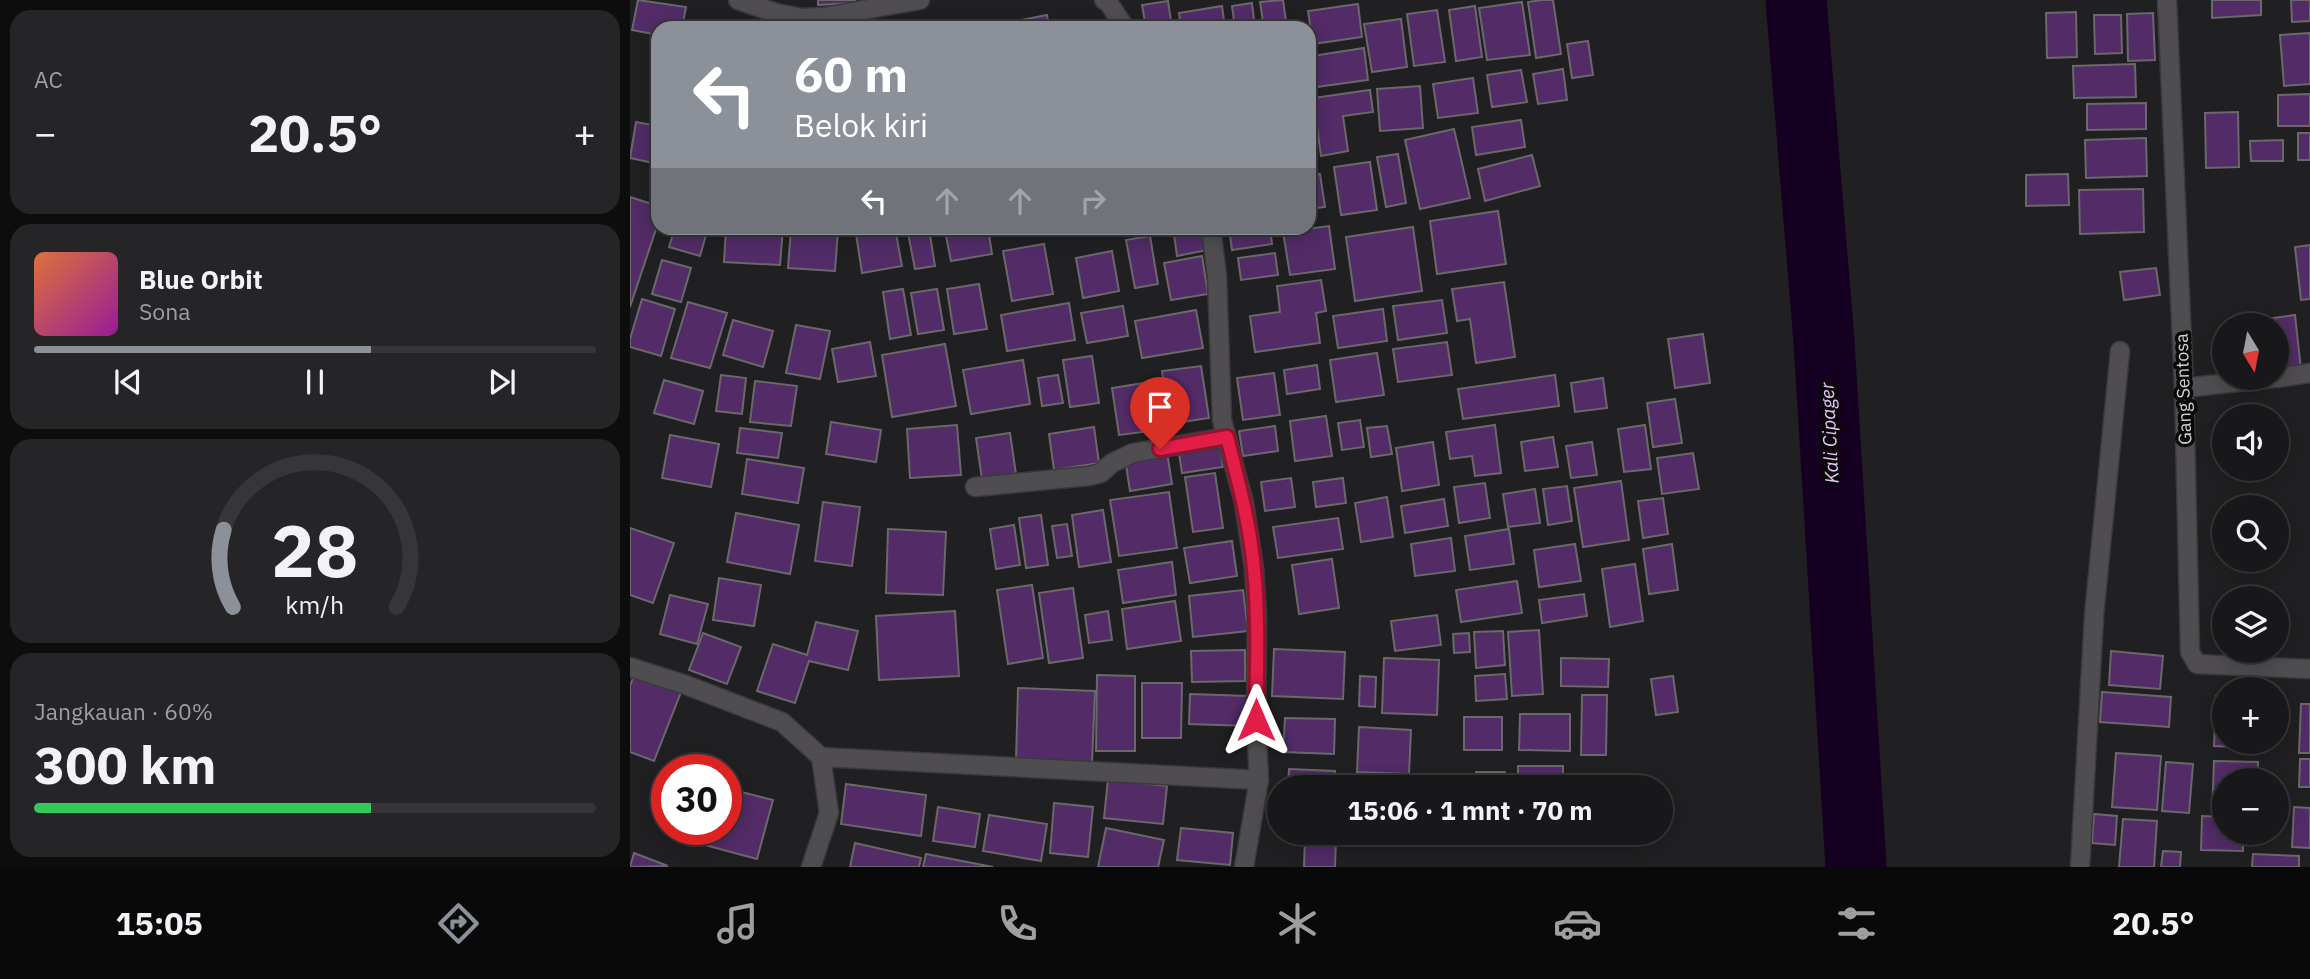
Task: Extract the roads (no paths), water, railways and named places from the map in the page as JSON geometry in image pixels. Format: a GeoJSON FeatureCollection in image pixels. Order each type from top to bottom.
{"type":"FeatureCollection","features":[{"type":"Feature","properties":{"kind":"street"},"geometry":{"type":"LineString","coordinates":[[738,0],[776,13],[802,18],[824,17],[920,0]]}},
{"type":"Feature","properties":{"kind":"street"},"geometry":{"type":"LineString","coordinates":[[1104,0],[1120,21]]}},
{"type":"Feature","properties":{"kind":"street","name":"Gang Sentosa"},"geometry":{"type":"LineString","coordinates":[[2167,0],[2184,388],[2190,652],[2197,664],[2310,669]]}},
{"type":"Feature","properties":{"kind":"street"},"geometry":{"type":"LineString","coordinates":[[1212,235],[1217,276],[1222,420],[1244,503],[1254,568],[1259,780],[1244,867]]}},
{"type":"Feature","properties":{"kind":"street"},"geometry":{"type":"LineString","coordinates":[[2080,867],[2094,616],[2120,352]]}},
{"type":"Feature","properties":{"kind":"street"},"geometry":{"type":"LineString","coordinates":[[2289,376],[2310,373]]}},
{"type":"Feature","properties":{"kind":"street"},"geometry":{"type":"LineString","coordinates":[[2184,388],[2212,385]]}},
{"type":"Feature","properties":{"kind":"street"},"geometry":{"type":"LineString","coordinates":[[975,488],[1089,476],[1101,473],[1112,463],[1133,453],[1227,437]]}},
{"type":"Feature","properties":{"kind":"street"},"geometry":{"type":"LineString","coordinates":[[630,667],[686,685],[782,722],[821,757],[1259,780]]}},
{"type":"Feature","properties":{"kind":"street"},"geometry":{"type":"LineString","coordinates":[[811,867],[830,813],[821,757]]}},
{"type":"Feature","properties":{"kind":"waterway","name":"Kali Cipager"},"geometry":{"type":"LineString","coordinates":[[1796,0],[1824,341],[1856,867]]}}]}
